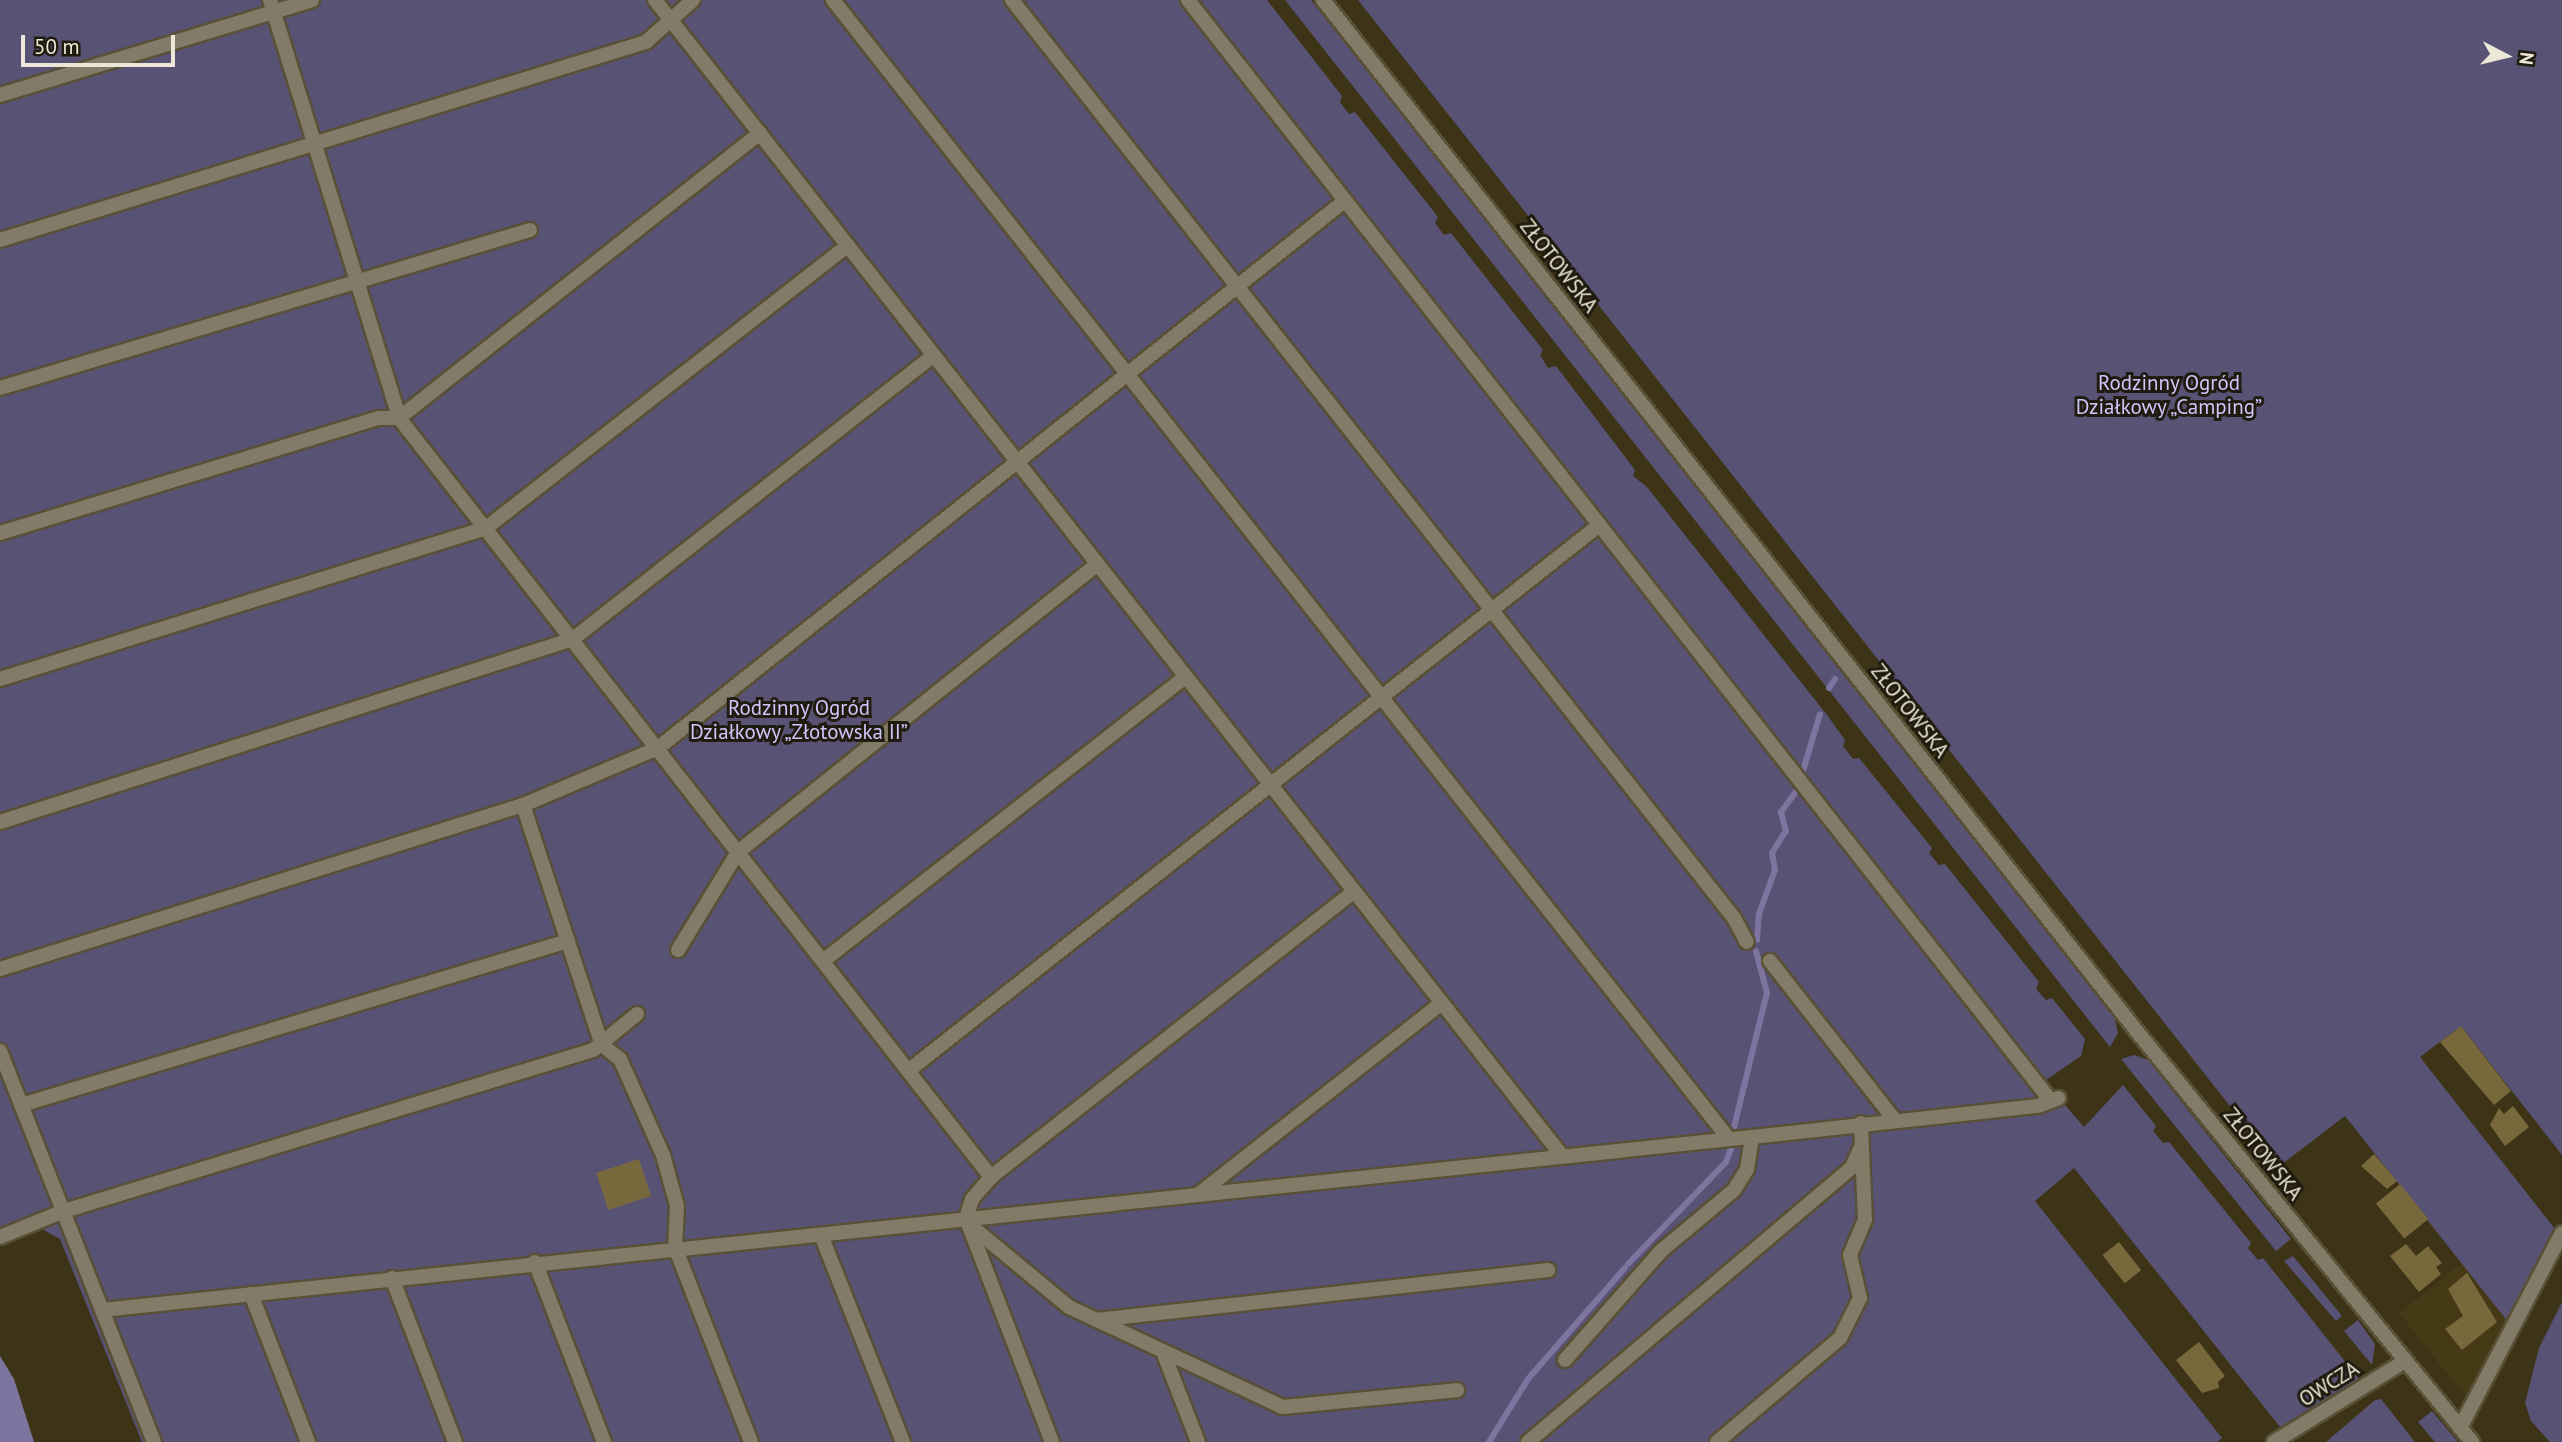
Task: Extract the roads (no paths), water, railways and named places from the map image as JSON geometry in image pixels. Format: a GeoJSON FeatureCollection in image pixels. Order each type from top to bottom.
{"type":"FeatureCollection","features":[{"type":"Feature","properties":{"kind":"street"},"geometry":{"type":"LineString","coordinates":[[0,95],[271,6],[312,0]]}},
{"type":"Feature","properties":{"kind":"street"},"geometry":{"type":"LineString","coordinates":[[655,0],[1018,463],[1183,679],[1271,785],[1562,1156]]}},
{"type":"Feature","properties":{"kind":"street"},"geometry":{"type":"LineString","coordinates":[[0,240],[314,146],[646,42],[693,0]]}},
{"type":"Feature","properties":{"kind":"street"},"geometry":{"type":"LineString","coordinates":[[833,0],[1729,1139]]}},
{"type":"Feature","properties":{"kind":"street"},"geometry":{"type":"LineString","coordinates":[[1012,0],[1236,290],[1734,918],[1747,942]]}},
{"type":"Feature","properties":{"kind":"street"},"geometry":{"type":"LineString","coordinates":[[102,1310],[675,1247],[821,1235],[1752,1137],[2055,1099],[1342,203],[1188,0]]}},
{"type":"Feature","properties":{"kind":"street","name":"ZŁOTOWSKA"},"geometry":{"type":"LineString","coordinates":[[1323,0],[2091,973],[2472,1442]]}},
{"type":"Feature","properties":{"kind":"street"},"geometry":{"type":"LineString","coordinates":[[271,6],[354,281],[399,418],[991,1177]]}},
{"type":"Feature","properties":{"kind":"street"},"geometry":{"type":"LineString","coordinates":[[0,533],[378,418],[399,418],[760,133]]}},
{"type":"Feature","properties":{"kind":"street"},"geometry":{"type":"LineString","coordinates":[[0,969],[523,805],[658,748],[1342,203]]}},
{"type":"Feature","properties":{"kind":"street"},"geometry":{"type":"LineString","coordinates":[[0,388],[530,230]]}},
{"type":"Feature","properties":{"kind":"street"},"geometry":{"type":"LineString","coordinates":[[0,679],[486,528],[848,245]]}},
{"type":"Feature","properties":{"kind":"street"},"geometry":{"type":"LineString","coordinates":[[0,822],[573,639],[934,355]]}},
{"type":"Feature","properties":{"kind":"street"},"geometry":{"type":"LineString","coordinates":[[908,1072],[1598,526]]}},
{"type":"Feature","properties":{"kind":"street"},"geometry":{"type":"LineString","coordinates":[[678,950],[738,852],[1096,565]]}},
{"type":"Feature","properties":{"kind":"street"},"geometry":{"type":"LineString","coordinates":[[823,961],[1183,679]]}},
{"type":"Feature","properties":{"kind":"street"},"geometry":{"type":"LineString","coordinates":[[523,805],[602,1045],[620,1059],[663,1155],[677,1206],[675,1247],[751,1442]]}},
{"type":"Feature","properties":{"kind":"street"},"geometry":{"type":"LineString","coordinates":[[1052,1442],[966,1218],[972,1199],[991,1177],[1354,891]]}},
{"type":"Feature","properties":{"kind":"street"},"geometry":{"type":"LineString","coordinates":[[21,1105],[568,940]]}},
{"type":"Feature","properties":{"kind":"street"},"geometry":{"type":"LineString","coordinates":[[1770,961],[1893,1118]]}},
{"type":"Feature","properties":{"kind":"street"},"geometry":{"type":"LineString","coordinates":[[1199,1194],[1442,1003]]}},
{"type":"Feature","properties":{"kind":"street"},"geometry":{"type":"LineString","coordinates":[[0,1237],[64,1211],[602,1045],[637,1014]]}},
{"type":"Feature","properties":{"kind":"street"},"geometry":{"type":"LineString","coordinates":[[0,1051],[154,1442]]}},
{"type":"Feature","properties":{"kind":"street"},"geometry":{"type":"LineString","coordinates":[[1717,1442],[1840,1338],[1860,1297],[1850,1255],[1865,1220],[1861,1123]]}},
{"type":"Feature","properties":{"kind":"street"},"geometry":{"type":"LineString","coordinates":[[1565,1360],[1661,1251],[1734,1190],[1747,1169],[1752,1137]]}},
{"type":"Feature","properties":{"kind":"street"},"geometry":{"type":"LineString","coordinates":[[1528,1442],[1852,1167],[1860,1149]]}},
{"type":"Feature","properties":{"kind":"street"},"geometry":{"type":"LineString","coordinates":[[966,1218],[987,1244],[1069,1307],[1165,1357],[1282,1407],[1457,1390]]}},
{"type":"Feature","properties":{"kind":"street"},"geometry":{"type":"LineString","coordinates":[[2460,1428],[2562,1233]]}},
{"type":"Feature","properties":{"kind":"street"},"geometry":{"type":"LineString","coordinates":[[821,1235],[903,1442]]}},
{"type":"Feature","properties":{"kind":"street"},"geometry":{"type":"LineString","coordinates":[[536,1262],[604,1442]]}},
{"type":"Feature","properties":{"kind":"street"},"geometry":{"type":"LineString","coordinates":[[1096,1320],[1548,1270]]}},
{"type":"Feature","properties":{"kind":"street"},"geometry":{"type":"LineString","coordinates":[[392,1278],[456,1442]]}},
{"type":"Feature","properties":{"kind":"street"},"geometry":{"type":"LineString","coordinates":[[251,1294],[308,1442]]}},
{"type":"Feature","properties":{"kind":"street"},"geometry":{"type":"LineString","coordinates":[[1165,1357],[1198,1442]]}},
{"type":"Feature","properties":{"kind":"street","name":"OWCZA"},"geometry":{"type":"LineString","coordinates":[[2274,1442],[2405,1361]]}},
{"type":"Feature","properties":{"kind":"waterway"},"geometry":{"type":"LineString","coordinates":[[1829,688],[1835,679]]}},
{"type":"Feature","properties":{"kind":"waterway"},"geometry":{"type":"LineString","coordinates":[[1803,771],[1820,714]]}},
{"type":"Feature","properties":{"kind":"waterway"},"geometry":{"type":"LineString","coordinates":[[1757,940],[1759,914],[1775,870],[1772,853],[1786,831],[1781,812],[1798,789]]}},
{"type":"Feature","properties":{"kind":"waterway"},"geometry":{"type":"LineString","coordinates":[[1734,1127],[1767,993],[1756,951]]}},
{"type":"Feature","properties":{"kind":"waterway"},"geometry":{"type":"LineString","coordinates":[[1628,1264],[1726,1162],[1731,1149]]}},
{"type":"Feature","properties":{"kind":"waterway"},"geometry":{"type":"LineString","coordinates":[[1489,1442],[1528,1379],[1625,1268]]}},
{"type":"Feature","properties":{"kind":"park label","name":"Rodzinny Ogród Działkowy „Camping”"},"geometry":{"type":"Point","coordinates":[2169,395]}},
{"type":"Feature","properties":{"kind":"park label","name":"Rodzinny Ogród Działkowy „Złotowska II”"},"geometry":{"type":"Point","coordinates":[799,720]}}]}
